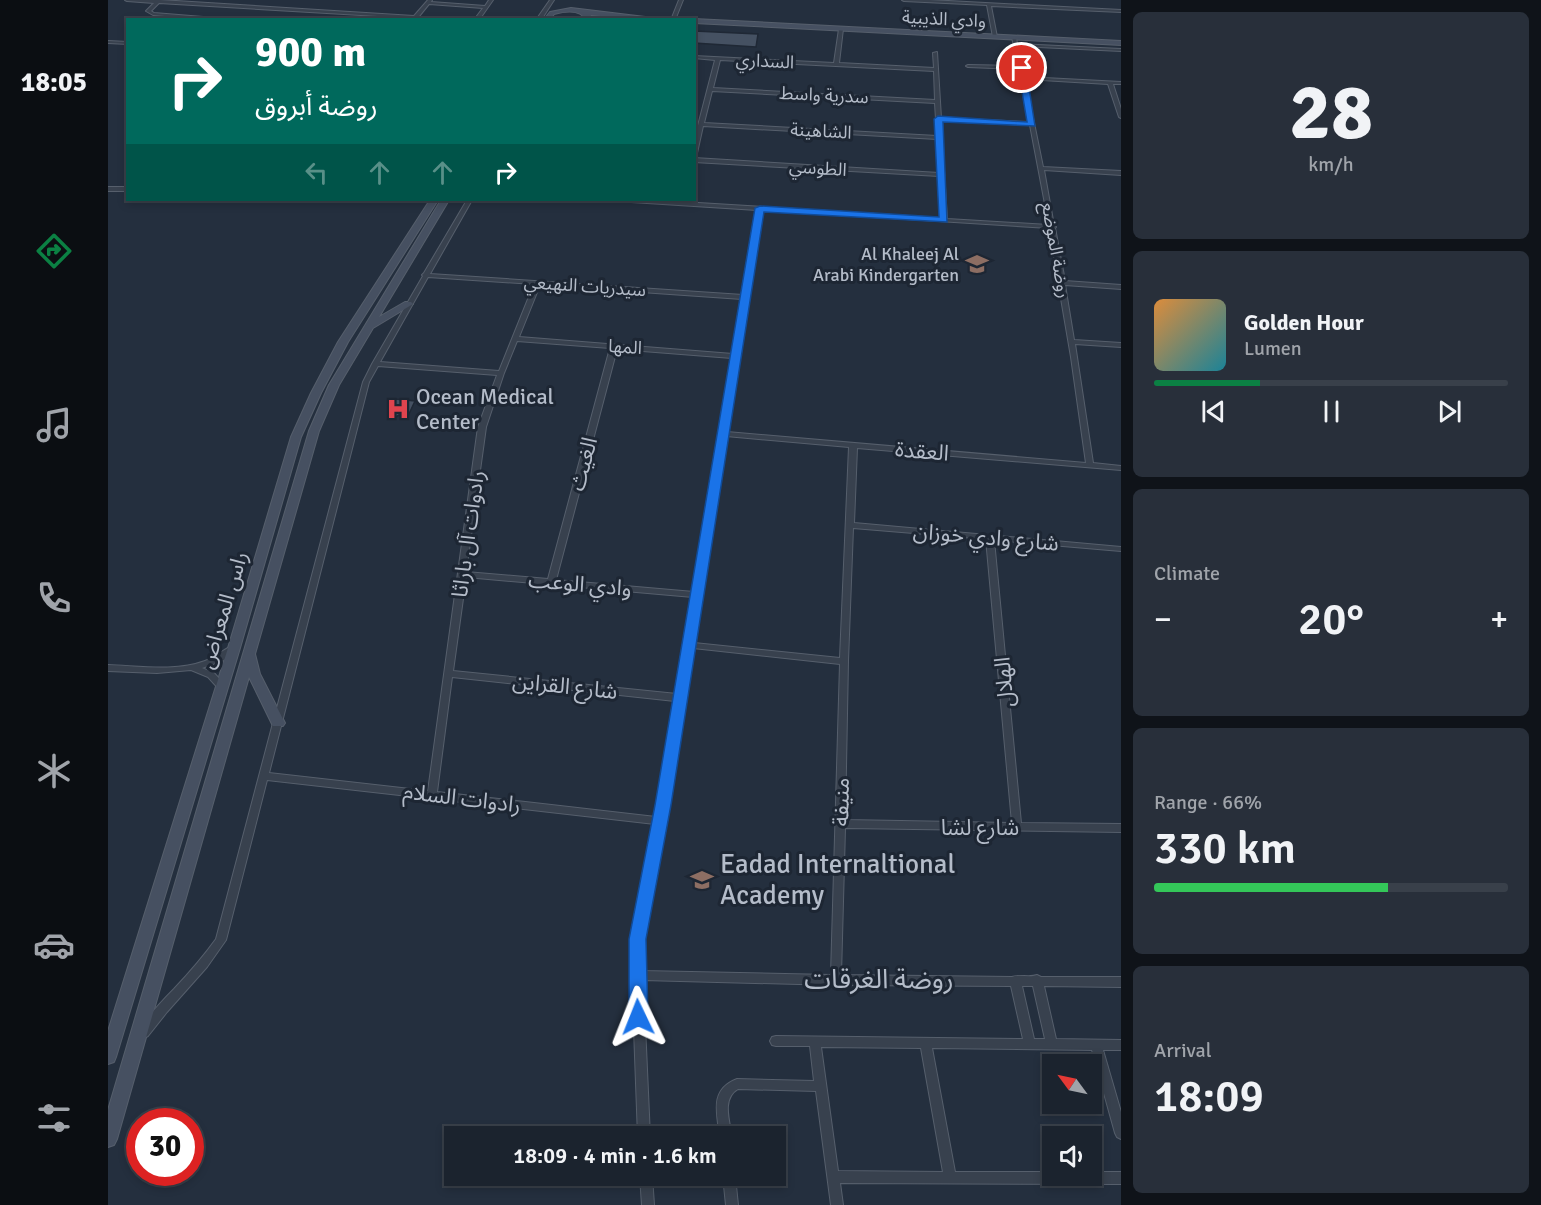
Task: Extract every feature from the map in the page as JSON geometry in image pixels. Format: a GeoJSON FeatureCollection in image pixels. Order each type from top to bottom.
{"type":"FeatureCollection","features":[{"type":"Feature","properties":{"kind":"street"},"geometry":{"type":"LineString","coordinates":[[127,0],[414,18],[428,2],[485,7]]}},
{"type":"Feature","properties":{"kind":"street"},"geometry":{"type":"LineString","coordinates":[[477,18],[491,0]]}},
{"type":"Feature","properties":{"kind":"street"},"geometry":{"type":"LineString","coordinates":[[539,18],[552,0]]}},
{"type":"Feature","properties":{"kind":"street"},"geometry":{"type":"LineString","coordinates":[[674,18],[681,0]]}},
{"type":"Feature","properties":{"kind":"street"},"geometry":{"type":"LineString","coordinates":[[904,0],[1121,11]]}},
{"type":"Feature","properties":{"kind":"street"},"geometry":{"type":"LineString","coordinates":[[1026,0],[1027,6]]}},
{"type":"Feature","properties":{"kind":"street"},"geometry":{"type":"LineString","coordinates":[[1103,0],[1106,10]]}},
{"type":"Feature","properties":{"kind":"street"},"geometry":{"type":"LineString","coordinates":[[159,1],[148,11],[153,14],[200,18]]}},
{"type":"Feature","properties":{"kind":"street"},"geometry":{"type":"LineString","coordinates":[[551,18],[550,15],[565,2]]}},
{"type":"Feature","properties":{"kind":"street"},"geometry":{"type":"LineString","coordinates":[[574,2],[576,7],[585,14]]}},
{"type":"Feature","properties":{"kind":"street"},"geometry":{"type":"LineString","coordinates":[[989,4],[995,37]]}},
{"type":"Feature","properties":{"kind":"street"},"geometry":{"type":"LineString","coordinates":[[557,11],[640,18]]}},
{"type":"Feature","properties":{"kind":"street","name":"وادي الذيبية"},"geometry":{"type":"LineString","coordinates":[[696,21],[995,37],[1015,41],[1121,43]]}},
{"type":"Feature","properties":{"kind":"street"},"geometry":{"type":"LineString","coordinates":[[836,65],[841,29]]}},
{"type":"Feature","properties":{"kind":"street","name":"روضة الموضع"},"geometry":{"type":"LineString","coordinates":[[1015,41],[1053,227],[1073,342],[1090,465]]}},
{"type":"Feature","properties":{"kind":"street"},"geometry":{"type":"LineString","coordinates":[[108,42],[126,43]]}},
{"type":"Feature","properties":{"kind":"street"},"geometry":{"type":"LineString","coordinates":[[1079,44],[1121,50]]}},
{"type":"Feature","properties":{"kind":"street"},"geometry":{"type":"LineString","coordinates":[[935,53],[944,220]]}},
{"type":"Feature","properties":{"kind":"street","name":"السداري"},"geometry":{"type":"LineString","coordinates":[[696,57],[936,70]]}},
{"type":"Feature","properties":{"kind":"street"},"geometry":{"type":"LineString","coordinates":[[696,146],[718,58]]}},
{"type":"Feature","properties":{"kind":"street"},"geometry":{"type":"LineString","coordinates":[[968,66],[1022,68]]}},
{"type":"Feature","properties":{"kind":"street"},"geometry":{"type":"LineString","coordinates":[[1024,78],[1121,83]]}},
{"type":"Feature","properties":{"kind":"street"},"geometry":{"type":"LineString","coordinates":[[1110,83],[1121,117]]}},
{"type":"Feature","properties":{"kind":"street","name":"سدرية واسط"},"geometry":{"type":"LineString","coordinates":[[711,89],[937,102]]}},
{"type":"Feature","properties":{"kind":"street"},"geometry":{"type":"LineString","coordinates":[[938,119],[1032,124]]}},
{"type":"Feature","properties":{"kind":"street","name":"الشاهينة"},"geometry":{"type":"LineString","coordinates":[[702,124],[939,138]]}},
{"type":"Feature","properties":{"kind":"street","name":"الطوسي"},"geometry":{"type":"LineString","coordinates":[[696,160],[941,176]]}},
{"type":"Feature","properties":{"kind":"street"},"geometry":{"type":"LineString","coordinates":[[1041,168],[1121,173]]}},
{"type":"Feature","properties":{"kind":"street"},"geometry":{"type":"LineString","coordinates":[[108,195],[111,189]]}},
{"type":"Feature","properties":{"kind":"street","name":"راس المعراض"},"geometry":{"type":"LineString","coordinates":[[108,1139],[314,431],[334,385],[434,201]]}},
{"type":"Feature","properties":{"kind":"street","name":"راس المعراض"},"geometry":{"type":"LineString","coordinates":[[108,1057],[234,648],[296,437],[344,342],[434,201]]}},
{"type":"Feature","properties":{"kind":"street","name":"راس المعراض"},"geometry":{"type":"LineString","coordinates":[[136,1043],[165,1005],[221,940],[366,382],[408,304],[468,201]]}},
{"type":"Feature","properties":{"kind":"street"},"geometry":{"type":"LineString","coordinates":[[647,201],[1053,227]]}},
{"type":"Feature","properties":{"kind":"street"},"geometry":{"type":"LineString","coordinates":[[644,1126],[637,975],[638,939],[660,821],[760,208]]}},
{"type":"Feature","properties":{"kind":"street","name":"سيدريات النهيعي"},"geometry":{"type":"LineString","coordinates":[[425,274],[744,297]]}},
{"type":"Feature","properties":{"kind":"street","name":"رادوات آل باراثا"},"geometry":{"type":"LineString","coordinates":[[432,794],[482,427],[514,339],[538,283]]}},
{"type":"Feature","properties":{"kind":"street"},"geometry":{"type":"LineString","coordinates":[[1062,283],[1121,287]]}},
{"type":"Feature","properties":{"kind":"street"},"geometry":{"type":"LineString","coordinates":[[365,330],[408,304]]}},
{"type":"Feature","properties":{"kind":"street","name":"المها"},"geometry":{"type":"LineString","coordinates":[[514,339],[735,356]]}},
{"type":"Feature","properties":{"kind":"street"},"geometry":{"type":"LineString","coordinates":[[1073,342],[1121,345]]}},
{"type":"Feature","properties":{"kind":"street","name":"الغيث"},"geometry":{"type":"LineString","coordinates":[[552,581],[614,347]]}},
{"type":"Feature","properties":{"kind":"street"},"geometry":{"type":"LineString","coordinates":[[375,364],[501,373]]}},
{"type":"Feature","properties":{"kind":"street","name":"العقدة"},"geometry":{"type":"LineString","coordinates":[[723,434],[1121,468]]}},
{"type":"Feature","properties":{"kind":"street","name":"منيفة"},"geometry":{"type":"LineString","coordinates":[[836,980],[844,661],[854,446]]}},
{"type":"Feature","properties":{"kind":"street","name":"شارع وادي خوزان"},"geometry":{"type":"LineString","coordinates":[[851,525],[1121,549]]}},
{"type":"Feature","properties":{"kind":"street","name":"الهلال"},"geometry":{"type":"LineString","coordinates":[[990,538],[1017,827]]}},
{"type":"Feature","properties":{"kind":"street","name":"وادي الوعب"},"geometry":{"type":"LineString","coordinates":[[462,574],[697,595]]}},
{"type":"Feature","properties":{"kind":"street"},"geometry":{"type":"LineString","coordinates":[[689,645],[844,661]]}},
{"type":"Feature","properties":{"kind":"street"},"geometry":{"type":"LineString","coordinates":[[108,668],[193,668],[217,661],[234,648]]}},
{"type":"Feature","properties":{"kind":"street"},"geometry":{"type":"LineString","coordinates":[[248,652],[254,674],[278,723]]}},
{"type":"Feature","properties":{"kind":"street"},"geometry":{"type":"LineString","coordinates":[[193,668],[211,675],[222,687]]}},
{"type":"Feature","properties":{"kind":"street","name":"شارع القراين"},"geometry":{"type":"LineString","coordinates":[[449,674],[680,698]]}},
{"type":"Feature","properties":{"kind":"street","name":"رادوات السلام"},"geometry":{"type":"LineString","coordinates":[[264,776],[660,821]]}},
{"type":"Feature","properties":{"kind":"street","name":"شارع لشا"},"geometry":{"type":"LineString","coordinates":[[840,824],[1121,828]]}},
{"type":"Feature","properties":{"kind":"street","name":"روضة الغرقات"},"geometry":{"type":"LineString","coordinates":[[637,975],[836,980],[1121,982]]}},
{"type":"Feature","properties":{"kind":"street"},"geometry":{"type":"LineString","coordinates":[[1015,980],[1030,1044]]}},
{"type":"Feature","properties":{"kind":"street"},"geometry":{"type":"LineString","coordinates":[[1037,980],[1052,1044]]}},
{"type":"Feature","properties":{"kind":"street"},"geometry":{"type":"LineString","coordinates":[[776,1041],[1121,1045]]}},
{"type":"Feature","properties":{"kind":"street"},"geometry":{"type":"LineString","coordinates":[[815,1042],[837,1205]]}},
{"type":"Feature","properties":{"kind":"street"},"geometry":{"type":"LineString","coordinates":[[926,1043],[950,1176]]}},
{"type":"Feature","properties":{"kind":"street"},"geometry":{"type":"LineString","coordinates":[[1096,1045],[1121,1133]]}},
{"type":"Feature","properties":{"kind":"street"},"geometry":{"type":"LineString","coordinates":[[725,1126],[722,1099],[729,1086],[737,1084],[821,1086]]}},
{"type":"Feature","properties":{"kind":"street"},"geometry":{"type":"LineString","coordinates":[[833,1177],[1121,1178]]}},
{"type":"Feature","properties":{"kind":"street"},"geometry":{"type":"LineString","coordinates":[[647,1186],[648,1205]]}},
{"type":"Feature","properties":{"kind":"street"},"geometry":{"type":"LineString","coordinates":[[730,1186],[732,1205]]}},
{"type":"Feature","properties":{"kind":"building"},"geometry":{"type":"Polygon","coordinates":[[[696,31],[758,34],[756,47],[696,43],[696,31]]]}},
{"type":"Feature","properties":{"kind":"building","name":"Ocean Medical Center"},"geometry":{"type":"Polygon","coordinates":[[[395,399],[415,401],[408,416],[404,419],[399,415],[394,418],[388,414],[395,399]]]}},
{"type":"Feature","properties":{"kind":"place","name":"Al Khaleej Al Arabi Kindergarten"},"geometry":{"type":"Point","coordinates":[977,264]}},
{"type":"Feature","properties":{"kind":"place","name":"Ocean Medical Center"},"geometry":{"type":"Point","coordinates":[398,409]}},
{"type":"Feature","properties":{"kind":"place","name":"Eadad Internaltional Academy"},"geometry":{"type":"Point","coordinates":[702,880]}},
{"type":"Feature","properties":{"kind":"route"},"geometry":{"type":"LineString","coordinates":[[638,1017],[638,939],[663,805],[760,208],[944,220],[938,119],[1032,124],[1022,68]]}}]}
